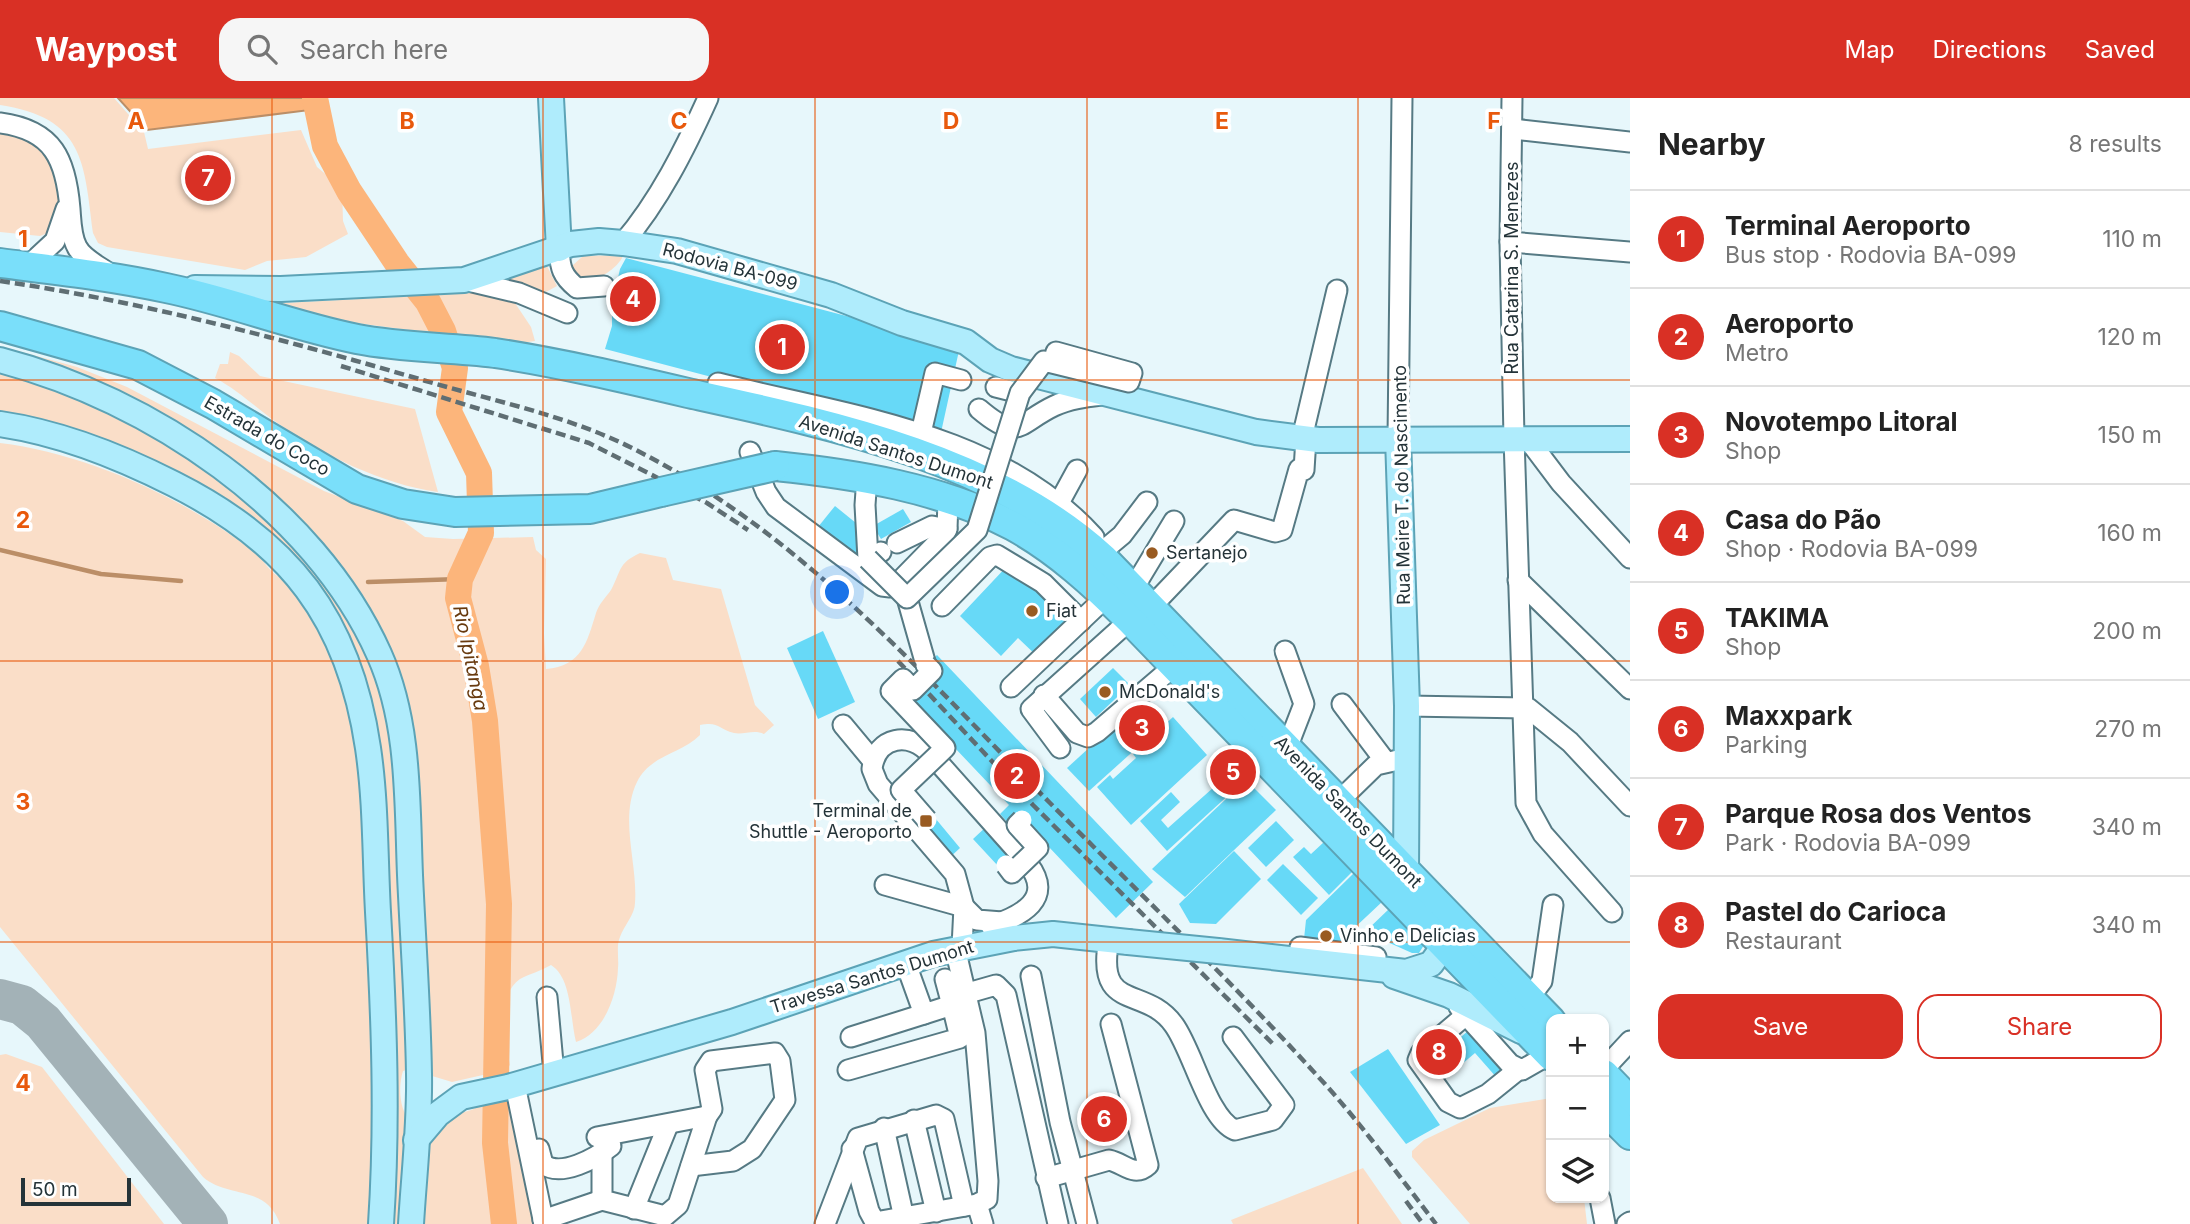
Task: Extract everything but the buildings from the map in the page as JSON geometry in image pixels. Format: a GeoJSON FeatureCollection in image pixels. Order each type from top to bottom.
{"type":"FeatureCollection","features":[{"type":"Feature","properties":{"kind":"highway"},"geometry":{"type":"LineString","coordinates":[[0,263],[165,288]]}},
{"type":"Feature","properties":{"kind":"highway","name":"Avenida Santos Dumont"},"geometry":{"type":"LineString","coordinates":[[165,288],[354,338],[423,349],[491,353],[578,368],[743,405],[898,448],[998,485],[1083,539],[1124,590],[1173,667],[1439,954],[1546,1041]]}},
{"type":"Feature","properties":{"kind":"highway","name":"Estrada do Coco"},"geometry":{"type":"LineString","coordinates":[[0,326],[138,365],[213,404],[358,489],[403,505],[454,512],[540,511]]}},
{"type":"Feature","properties":{"kind":"highway","name":"Avenida Santos Dumont"},"geometry":{"type":"LineString","coordinates":[[540,511],[590,509],[775,466],[867,477],[948,501],[1014,527],[1124,590],[1287,748],[1529,998],[1546,1038]]}},
{"type":"Feature","properties":{"kind":"highway"},"geometry":{"type":"LineString","coordinates":[[1609,1077],[1630,1101]]}},
{"type":"Feature","properties":{"kind":"highway"},"geometry":{"type":"LineString","coordinates":[[1609,1114],[1630,1135]]}},
{"type":"Feature","properties":{"kind":"main road"},"geometry":{"type":"LineString","coordinates":[[549,99],[559,249]]}},
{"type":"Feature","properties":{"kind":"main road","name":"Rodovia BA-099"},"geometry":{"type":"LineString","coordinates":[[165,288],[281,289],[454,280],[559,249],[599,241],[623,243],[677,251],[831,295],[902,323],[966,342],[1022,382],[1116,385],[1256,432],[1304,438],[1630,439]]}},
{"type":"Feature","properties":{"kind":"main road"},"geometry":{"type":"LineString","coordinates":[[0,360],[94,393],[173,435],[239,481],[310,548],[358,613],[379,654],[391,686],[404,749],[419,1075],[411,1224]]}},
{"type":"Feature","properties":{"kind":"main road"},"geometry":{"type":"LineString","coordinates":[[0,424],[49,433],[94,448],[138,466],[229,514],[281,556],[300,576],[325,616],[356,694],[368,748],[386,1064],[386,1153],[381,1224]]}},
{"type":"Feature","properties":{"kind":"main road","name":"Rua Meire T. do Nascimento"},"geometry":{"type":"LineString","coordinates":[[1398,438],[1407,706],[1396,759],[1406,873]]}},
{"type":"Feature","properties":{"kind":"main road","name":"Travessa Santos Dumont"},"geometry":{"type":"LineString","coordinates":[[416,1140],[438,1114],[465,1096],[554,1074],[732,1021],[961,947],[1053,934],[1377,971],[1406,972],[1439,954]]}},
{"type":"Feature","properties":{"kind":"main road"},"geometry":{"type":"LineString","coordinates":[[1439,954],[1449,995]]}},
{"type":"Feature","properties":{"kind":"main road","name":"Travessa Santos Dumont"},"geometry":{"type":"LineString","coordinates":[[1377,971],[1449,995],[1546,1042]]}},
{"type":"Feature","properties":{"kind":"main road"},"geometry":{"type":"LineString","coordinates":[[419,1075],[437,1089],[465,1096]]}},
{"type":"Feature","properties":{"kind":"street"},"geometry":{"type":"LineString","coordinates":[[623,243],[642,220],[664,185],[708,98]]}},
{"type":"Feature","properties":{"kind":"street","name":"Rua Meire T. do Nascimento"},"geometry":{"type":"LineString","coordinates":[[1398,438],[1402,98]]}},
{"type":"Feature","properties":{"kind":"street","name":"Rua Catarina S. Menezes"},"geometry":{"type":"LineString","coordinates":[[1512,98],[1510,242],[1520,438],[1518,580],[1528,811],[1543,834],[1612,912]]}},
{"type":"Feature","properties":{"kind":"street"},"geometry":{"type":"LineString","coordinates":[[0,123],[25,128],[47,143],[65,169],[72,236],[77,248],[123,282]]}},
{"type":"Feature","properties":{"kind":"street"},"geometry":{"type":"LineString","coordinates":[[1513,129],[1630,142]]}},
{"type":"Feature","properties":{"kind":"street"},"geometry":{"type":"LineString","coordinates":[[28,266],[58,235],[69,195]]}},
{"type":"Feature","properties":{"kind":"street"},"geometry":{"type":"LineString","coordinates":[[1510,242],[1630,252]]}},
{"type":"Feature","properties":{"kind":"street"},"geometry":{"type":"LineString","coordinates":[[559,249],[560,270],[567,280],[577,288],[604,286]]}},
{"type":"Feature","properties":{"kind":"street"},"geometry":{"type":"LineString","coordinates":[[454,280],[519,293],[567,313]]}},
{"type":"Feature","properties":{"kind":"street"},"geometry":{"type":"LineString","coordinates":[[1012,687],[1081,621],[1124,590],[1234,520],[1275,532],[1282,530],[1299,470],[1304,470],[1304,438],[1337,290]]}},
{"type":"Feature","properties":{"kind":"street"},"geometry":{"type":"LineString","coordinates":[[921,433],[935,373],[961,380]]}},
{"type":"Feature","properties":{"kind":"street"},"geometry":{"type":"LineString","coordinates":[[907,598],[976,530],[1022,382]]}},
{"type":"Feature","properties":{"kind":"street"},"geometry":{"type":"LineString","coordinates":[[996,387],[1022,382],[1040,387],[1044,405],[1042,412]]}},
{"type":"Feature","properties":{"kind":"street"},"geometry":{"type":"LineString","coordinates":[[718,383],[921,433],[995,462],[1059,503],[1124,590]]}},
{"type":"Feature","properties":{"kind":"street"},"geometry":{"type":"LineString","coordinates":[[979,409],[993,421],[1011,428],[1030,424],[1042,412],[1066,401],[1116,385]]}},
{"type":"Feature","properties":{"kind":"street"},"geometry":{"type":"LineString","coordinates":[[1520,438],[1630,558]]}},
{"type":"Feature","properties":{"kind":"street"},"geometry":{"type":"LineString","coordinates":[[750,452],[765,492],[776,507],[882,586],[890,587],[898,583],[947,529],[948,501]]}},
{"type":"Feature","properties":{"kind":"street"},"geometry":{"type":"LineString","coordinates":[[1059,503],[1077,470]]}},
{"type":"Feature","properties":{"kind":"street"},"geometry":{"type":"LineString","coordinates":[[867,477],[865,505],[890,547],[926,665],[932,671],[913,690],[903,679],[891,691],[945,748],[901,790],[927,820]]}},
{"type":"Feature","properties":{"kind":"street"},"geometry":{"type":"LineString","coordinates":[[1124,590],[1122,535],[1147,502]]}},
{"type":"Feature","properties":{"kind":"street"},"geometry":{"type":"LineString","coordinates":[[1060,748],[1031,714],[1031,709],[1174,521]]}},
{"type":"Feature","properties":{"kind":"street"},"geometry":{"type":"LineString","coordinates":[[890,547],[932,526],[947,529]]}},
{"type":"Feature","properties":{"kind":"street"},"geometry":{"type":"LineString","coordinates":[[942,606],[990,557],[997,555],[1043,583],[1081,621]]}},
{"type":"Feature","properties":{"kind":"street"},"geometry":{"type":"LineString","coordinates":[[1518,580],[1630,689]]}},
{"type":"Feature","properties":{"kind":"street"},"geometry":{"type":"LineString","coordinates":[[1284,651],[1304,704],[1287,748]]}},
{"type":"Feature","properties":{"kind":"street"},"geometry":{"type":"LineString","coordinates":[[1044,695],[1077,733],[1088,737],[1173,667]]}},
{"type":"Feature","properties":{"kind":"street"},"geometry":{"type":"LineString","coordinates":[[1338,802],[1376,765],[1396,759],[1342,704]]}},
{"type":"Feature","properties":{"kind":"street"},"geometry":{"type":"LineString","coordinates":[[1407,706],[1522,706],[1536,712],[1570,742],[1630,806]]}},
{"type":"Feature","properties":{"kind":"street"},"geometry":{"type":"LineString","coordinates":[[843,725],[873,761]]}},
{"type":"Feature","properties":{"kind":"street"},"geometry":{"type":"LineString","coordinates":[[848,1070],[958,1040],[961,1036],[961,947],[964,907],[955,874],[878,784],[872,769],[880,749],[898,739],[917,741],[1018,861],[1038,878],[1036,898],[1026,909],[976,932],[961,947]]}},
{"type":"Feature","properties":{"kind":"street"},"geometry":{"type":"LineString","coordinates":[[1018,861],[1012,873],[1038,848],[1017,825],[1022,820]]}},
{"type":"Feature","properties":{"kind":"street"},"geometry":{"type":"LineString","coordinates":[[885,885],[964,907],[977,920],[1002,922]]}},
{"type":"Feature","properties":{"kind":"street"},"geometry":{"type":"LineString","coordinates":[[1529,998],[1542,981],[1553,905]]}},
{"type":"Feature","properties":{"kind":"street"},"geometry":{"type":"LineString","coordinates":[[1118,941],[1107,970],[1115,989],[1123,996],[1152,1003],[1173,1023],[1187,1045],[1222,1122],[1235,1130],[1273,1120],[1284,1105],[1233,1037]]}},
{"type":"Feature","properties":{"kind":"street"},"geometry":{"type":"LineString","coordinates":[[1300,947],[1439,954]]}},
{"type":"Feature","properties":{"kind":"street"},"geometry":{"type":"LineString","coordinates":[[906,964],[924,1014]]}},
{"type":"Feature","properties":{"kind":"street"},"geometry":{"type":"LineString","coordinates":[[1031,976],[1072,1171],[1087,1224]]}},
{"type":"Feature","properties":{"kind":"street"},"geometry":{"type":"LineString","coordinates":[[852,1149],[873,1220],[878,1222],[955,1211],[987,1199],[988,1181],[975,1033],[960,999],[945,979]]}},
{"type":"Feature","properties":{"kind":"street"},"geometry":{"type":"LineString","coordinates":[[851,1037],[924,1014],[996,985],[1006,995],[1058,1224]]}},
{"type":"Feature","properties":{"kind":"street"},"geometry":{"type":"LineString","coordinates":[[1449,995],[1510,1064],[1519,1069]]}},
{"type":"Feature","properties":{"kind":"street"},"geometry":{"type":"LineString","coordinates":[[547,996],[554,1074]]}},
{"type":"Feature","properties":{"kind":"street"},"geometry":{"type":"LineString","coordinates":[[1466,1016],[1421,1053],[1418,1060],[1448,1102],[1460,1108],[1472,1104],[1519,1069],[1531,1068],[1546,1046]]}},
{"type":"Feature","properties":{"kind":"street"},"geometry":{"type":"LineString","coordinates":[[1046,1178],[1109,1160],[1130,1170],[1139,1171],[1148,1165],[1111,1024]]}},
{"type":"Feature","properties":{"kind":"street"},"geometry":{"type":"LineString","coordinates":[[1609,1065],[1630,1041]]}},
{"type":"Feature","properties":{"kind":"street"},"geometry":{"type":"LineString","coordinates":[[511,1086],[544,1222],[602,1200],[665,1216],[674,1211],[712,1109],[705,1070],[711,1061],[772,1052],[779,1058],[785,1100],[752,1149],[733,1161],[691,1166]]}},
{"type":"Feature","properties":{"kind":"street"},"geometry":{"type":"LineString","coordinates":[[825,1224],[858,1138],[884,1128],[939,1115],[944,1119],[955,1211]]}},
{"type":"Feature","properties":{"kind":"street"},"geometry":{"type":"LineString","coordinates":[[539,1149],[543,1164],[552,1168],[586,1162],[599,1145],[626,1132],[708,1116]]}},
{"type":"Feature","properties":{"kind":"street"},"geometry":{"type":"LineString","coordinates":[[914,1120],[955,1211],[983,1224]]}},
{"type":"Feature","properties":{"kind":"street"},"geometry":{"type":"LineString","coordinates":[[634,1209],[668,1125]]}},
{"type":"Feature","properties":{"kind":"street"},"geometry":{"type":"LineString","coordinates":[[884,1128],[912,1219]]}},
{"type":"Feature","properties":{"kind":"street"},"geometry":{"type":"LineString","coordinates":[[599,1145],[602,1200]]}},
{"type":"Feature","properties":{"kind":"street"},"geometry":{"type":"LineString","coordinates":[[1601,1203],[1605,1224]]}},
{"type":"Feature","properties":{"kind":"shaded area"},"geometry":{"type":"Polygon","coordinates":[[[0,98],[114,98],[144,132],[148,149],[301,130],[317,167],[342,188],[343,221],[348,234],[306,257],[267,261],[245,270],[107,247],[98,243],[93,233],[82,164],[75,147],[64,132],[49,120],[28,111],[0,105],[0,98]]]}},
{"type":"Feature","properties":{"kind":"shaded area"},"geometry":{"type":"Polygon","coordinates":[[[118,98],[306,98],[310,110],[147,130],[118,98]]]}},
{"type":"Feature","properties":{"kind":"shaded area"},"geometry":{"type":"Polygon","coordinates":[[[0,133],[19,137],[34,145],[46,155],[54,168],[59,183],[59,199],[48,233],[40,236],[0,232],[0,133]]]}},
{"type":"Feature","properties":{"kind":"shaded area"},"geometry":{"type":"Polygon","coordinates":[[[624,255],[607,273],[583,284],[572,272],[572,266],[583,256],[624,255]]]}},
{"type":"Feature","properties":{"kind":"shaded area"},"geometry":{"type":"Polygon","coordinates":[[[545,262],[557,286],[546,292],[500,280],[545,262]]]}},
{"type":"Feature","properties":{"kind":"shaded area"},"geometry":{"type":"Polygon","coordinates":[[[488,292],[511,297],[531,327],[535,341],[514,344],[356,323],[266,304],[488,292]]]}},
{"type":"Feature","properties":{"kind":"shaded area"},"geometry":{"type":"Polygon","coordinates":[[[0,346],[77,367],[127,387],[324,491],[403,521],[425,537],[533,537],[536,550],[546,559],[546,669],[568,663],[581,651],[597,610],[611,590],[621,568],[640,553],[666,558],[673,580],[721,589],[755,705],[774,725],[764,734],[734,733],[715,725],[700,725],[700,735],[684,747],[658,760],[637,782],[632,796],[629,826],[635,907],[619,941],[615,990],[601,1022],[594,1031],[576,1042],[567,989],[558,971],[551,965],[520,979],[508,996],[504,1019],[510,1065],[505,1070],[452,1082],[409,1069],[403,1071],[401,1098],[404,1111],[411,1121],[424,1122],[444,1104],[454,1113],[462,1112],[479,1106],[498,1092],[511,1095],[537,1224],[280,1224],[274,1211],[266,1203],[256,1197],[213,1184],[203,1177],[0,927],[0,443],[66,457],[134,481],[198,514],[254,552],[276,575],[299,590],[319,612],[329,599],[288,547],[244,510],[132,450],[40,418],[0,411],[0,368],[98,406],[143,428],[185,454],[226,483],[264,516],[300,553],[334,595],[349,577],[314,537],[276,501],[236,467],[192,437],[147,410],[100,387],[0,351],[0,346]]]}},
{"type":"Feature","properties":{"kind":"shaded area"},"geometry":{"type":"Polygon","coordinates":[[[230,352],[239,356],[260,376],[415,409],[438,492],[395,482],[353,466],[313,446],[276,422],[215,378],[220,364],[228,364],[230,352]]]}},
{"type":"Feature","properties":{"kind":"shaded area"},"geometry":{"type":"Polygon","coordinates":[[[6,1054],[42,1067],[164,1224],[0,1224],[0,1055],[6,1054]]]}},
{"type":"Feature","properties":{"kind":"shaded area"},"geometry":{"type":"Polygon","coordinates":[[[1546,1099],[1546,1203],[1585,1203],[1587,1224],[1470,1224],[1412,1157],[1412,1151],[1424,1140],[1490,1108],[1546,1099]]]}},
{"type":"Feature","properties":{"kind":"shaded area"},"geometry":{"type":"Polygon","coordinates":[[[1363,1168],[1402,1224],[1233,1224],[1231,1220],[1363,1168]]]}},
{"type":"Feature","properties":{"kind":"waterway","name":"Rio Ipitanga"},"geometry":{"type":"LineString","coordinates":[[315,98],[325,146],[349,191],[397,263],[428,302],[443,331],[455,368],[449,412],[479,473],[481,533],[460,579],[458,598],[476,666],[485,721],[499,904],[495,1143],[504,1224]]}},
{"type":"Feature","properties":{"kind":"waterway"},"geometry":{"type":"LineString","coordinates":[[0,550],[101,574],[181,581]]}},
{"type":"Feature","properties":{"kind":"waterway"},"geometry":{"type":"LineString","coordinates":[[368,582],[460,579]]}},
{"type":"Feature","properties":{"kind":"taxiway"},"geometry":{"type":"LineString","coordinates":[[0,999],[22,1005],[43,1022],[208,1224]]}},
{"type":"Feature","properties":{"kind":"railway"},"geometry":{"type":"LineString","coordinates":[[0,281],[162,311],[321,351],[529,409],[630,447],[691,481],[749,520],[803,562],[905,655],[1216,969],[1330,1089],[1436,1224]]}},
{"type":"Feature","properties":{"kind":"railway"},"geometry":{"type":"LineString","coordinates":[[341,366],[589,443],[707,503],[748,530]]}},
{"type":"Feature","properties":{"kind":"railway"},"geometry":{"type":"LineString","coordinates":[[898,661],[1033,805],[1275,1046]]}},
{"type":"Feature","properties":{"kind":"railway"},"geometry":{"type":"LineString","coordinates":[[1406,1201],[1423,1224]]}},
{"type":"Feature","properties":{"kind":"place","name":"Parque Rosa dos Ventos"},"geometry":{"type":"Point","coordinates":[208,178]}},
{"type":"Feature","properties":{"kind":"place","name":"Casa do Pão"},"geometry":{"type":"Point","coordinates":[633,299]}},
{"type":"Feature","properties":{"kind":"place","name":"Terminal Aeroporto"},"geometry":{"type":"Point","coordinates":[782,347]}},
{"type":"Feature","properties":{"kind":"place","name":"Sertanejo"},"geometry":{"type":"Point","coordinates":[1152,553]}},
{"type":"Feature","properties":{"kind":"place","name":"Fiat"},"geometry":{"type":"Point","coordinates":[1032,611]}},
{"type":"Feature","properties":{"kind":"place","name":"McDonald's"},"geometry":{"type":"Point","coordinates":[1105,692]}},
{"type":"Feature","properties":{"kind":"place","name":"Novotempo Litoral"},"geometry":{"type":"Point","coordinates":[1142,728]}},
{"type":"Feature","properties":{"kind":"place","name":"TAKIMA"},"geometry":{"type":"Point","coordinates":[1233,772]}},
{"type":"Feature","properties":{"kind":"place","name":"Aeroporto"},"geometry":{"type":"Point","coordinates":[1017,776]}},
{"type":"Feature","properties":{"kind":"place","name":"Terminal de Shuttle - Aeroporto"},"geometry":{"type":"Point","coordinates":[926,821]}},
{"type":"Feature","properties":{"kind":"place","name":"Vinho e Delicias"},"geometry":{"type":"Point","coordinates":[1326,936]}},
{"type":"Feature","properties":{"kind":"place","name":"Pastel do Carioca"},"geometry":{"type":"Point","coordinates":[1439,1052]}},
{"type":"Feature","properties":{"kind":"place","name":"Maxxpark"},"geometry":{"type":"Point","coordinates":[1104,1119]}}]}
